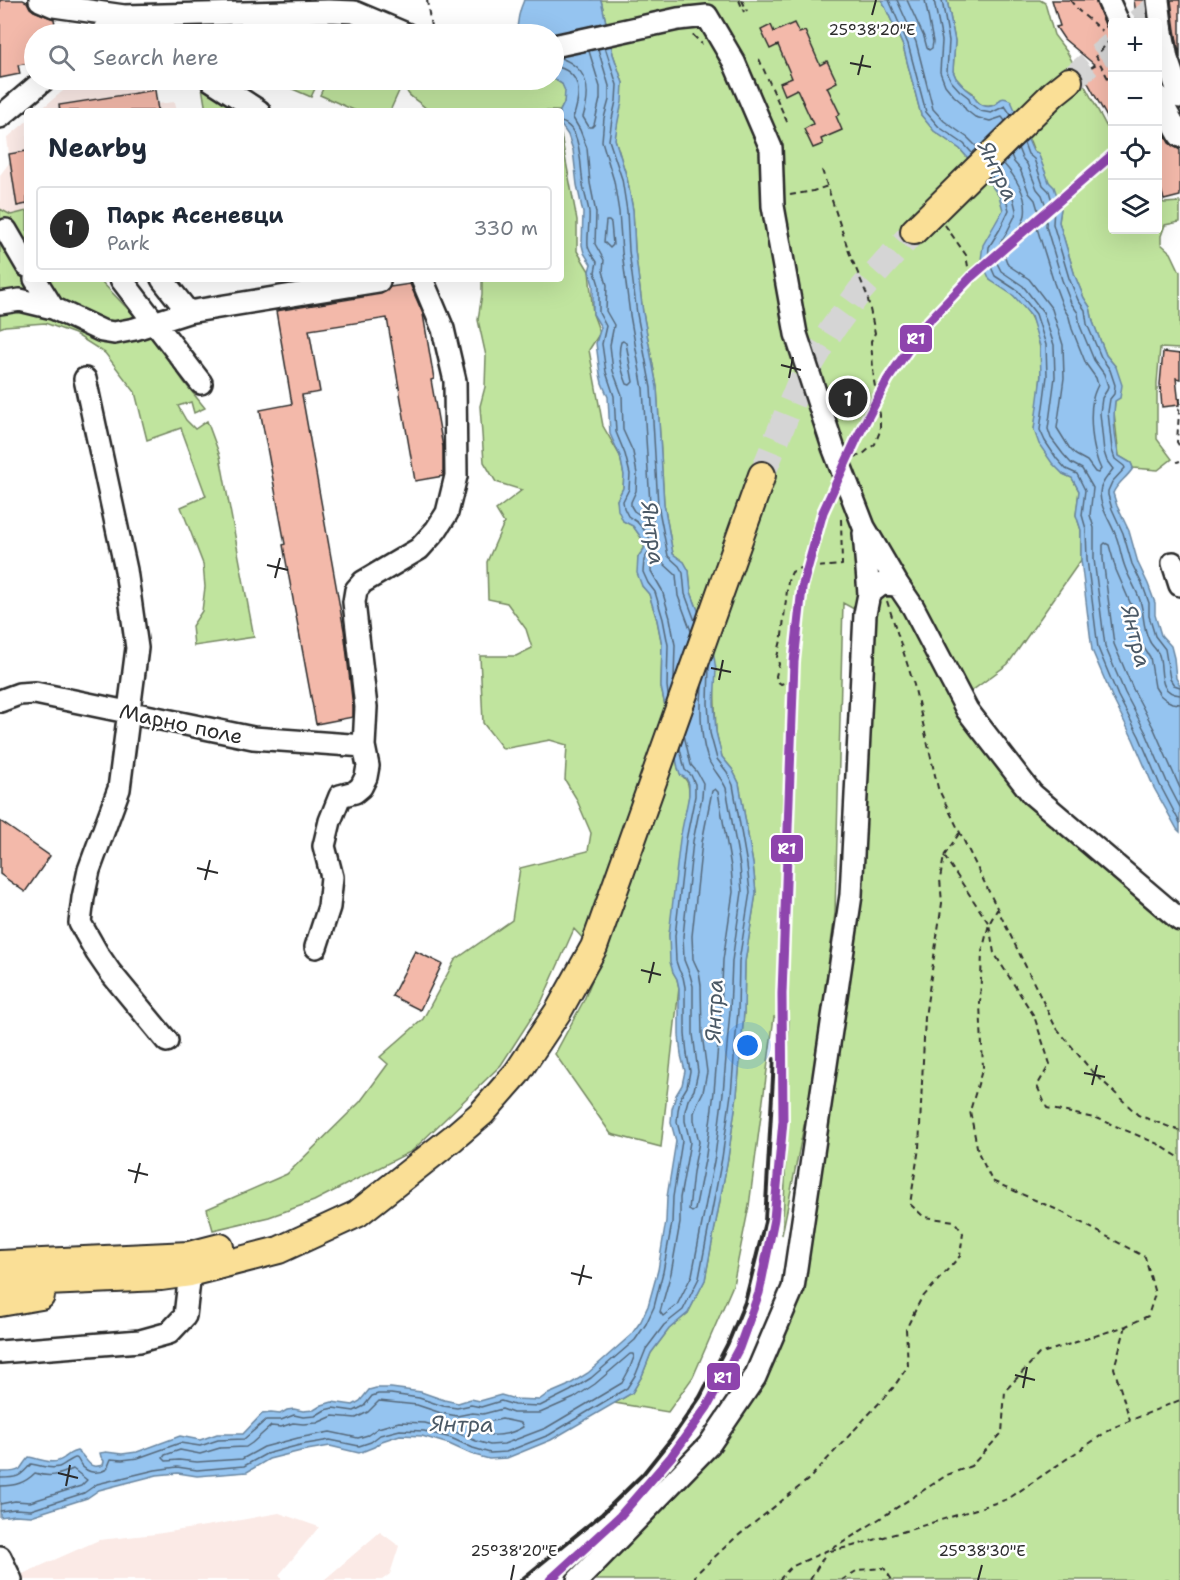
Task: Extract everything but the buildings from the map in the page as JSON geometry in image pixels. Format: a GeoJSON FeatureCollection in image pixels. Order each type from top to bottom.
{"type":"FeatureCollection","features":[{"type":"Feature","properties":{"kind":"main road"},"geometry":{"type":"LineString","coordinates":[[914,231],[1062,87]]}},
{"type":"Feature","properties":{"kind":"main road"},"geometry":{"type":"LineString","coordinates":[[0,1303],[190,1273],[279,1250],[357,1214],[482,1113],[518,1073],[559,1010],[594,947],[762,476]]}},
{"type":"Feature","properties":{"kind":"main road"},"geometry":{"type":"LineString","coordinates":[[0,1264],[189,1255],[211,1250],[278,1232],[343,1206],[421,1163]]}},
{"type":"Feature","properties":{"kind":"main road"},"geometry":{"type":"LineString","coordinates":[[0,1259],[31,1264]]}},
{"type":"Feature","properties":{"kind":"main road"},"geometry":{"type":"LineString","coordinates":[[0,1284],[161,1277]]}},
{"type":"Feature","properties":{"kind":"street"},"geometry":{"type":"LineString","coordinates":[[40,0],[54,6],[124,16],[328,10],[354,12],[382,24]]}},
{"type":"Feature","properties":{"kind":"street"},"geometry":{"type":"LineString","coordinates":[[1108,0],[1110,18]]}},
{"type":"Feature","properties":{"kind":"street"},"geometry":{"type":"LineString","coordinates":[[1125,0],[1127,18]]}},
{"type":"Feature","properties":{"kind":"street"},"geometry":{"type":"LineString","coordinates":[[1158,0],[1162,32],[1174,68],[1180,98]]}},
{"type":"Feature","properties":{"kind":"street"},"geometry":{"type":"LineString","coordinates":[[113,24],[124,16]]}},
{"type":"Feature","properties":{"kind":"street"},"geometry":{"type":"LineString","coordinates":[[124,16],[135,24]]}},
{"type":"Feature","properties":{"kind":"street"},"geometry":{"type":"LineString","coordinates":[[564,44],[678,19],[707,16],[734,62],[771,148],[773,206],[795,334],[864,526],[883,588],[913,607],[967,710],[1032,794],[1180,920]]}},
{"type":"Feature","properties":{"kind":"street"},"geometry":{"type":"LineString","coordinates":[[0,117],[32,90]]}},
{"type":"Feature","properties":{"kind":"street"},"geometry":{"type":"LineString","coordinates":[[226,90],[254,108]]}},
{"type":"Feature","properties":{"kind":"street"},"geometry":{"type":"LineString","coordinates":[[1162,103],[1180,136]]}},
{"type":"Feature","properties":{"kind":"street"},"geometry":{"type":"LineString","coordinates":[[6,230],[24,261]]}},
{"type":"Feature","properties":{"kind":"street"},"geometry":{"type":"LineString","coordinates":[[37,282],[53,308]]}},
{"type":"Feature","properties":{"kind":"street"},"geometry":{"type":"LineString","coordinates":[[123,282],[201,383]]}},
{"type":"Feature","properties":{"kind":"street"},"geometry":{"type":"LineString","coordinates":[[164,282],[188,312]]}},
{"type":"Feature","properties":{"kind":"street"},"geometry":{"type":"LineString","coordinates":[[0,303],[20,300],[53,308],[102,331],[114,333],[135,329],[188,312],[374,282]]}},
{"type":"Feature","properties":{"kind":"street"},"geometry":{"type":"LineString","coordinates":[[316,946],[329,907],[332,877],[324,846],[328,830],[340,796],[355,792],[362,787],[368,766],[364,746],[366,707],[354,602],[356,590],[363,582],[419,549],[436,530],[447,513],[456,476],[455,381],[443,329],[423,282]]}},
{"type":"Feature","properties":{"kind":"street"},"geometry":{"type":"LineString","coordinates":[[85,379],[126,570],[137,648],[119,789],[89,870],[80,923],[111,972],[167,1041]]}},
{"type":"Feature","properties":{"kind":"street"},"geometry":{"type":"LineString","coordinates":[[864,526],[883,588]]}},
{"type":"Feature","properties":{"kind":"street"},"geometry":{"type":"LineString","coordinates":[[1173,563],[1180,585]]}},
{"type":"Feature","properties":{"kind":"street"},"geometry":{"type":"LineString","coordinates":[[578,1580],[709,1445],[755,1377],[793,1288],[851,895],[865,614],[883,588]]}},
{"type":"Feature","properties":{"kind":"street","name":"Марно поле"},"geometry":{"type":"LineString","coordinates":[[0,701],[19,694],[35,693],[253,738],[364,746]]}},
{"type":"Feature","properties":{"kind":"street"},"geometry":{"type":"LineString","coordinates":[[0,1352],[140,1341],[169,1334],[185,1316],[190,1273]]}},
{"type":"Feature","properties":{"kind":"street"},"geometry":{"type":"LineString","coordinates":[[0,1557],[11,1580]]}},
{"type":"Feature","properties":{"kind":"path"},"geometry":{"type":"LineString","coordinates":[[427,0],[431,24]]}},
{"type":"Feature","properties":{"kind":"path"},"geometry":{"type":"LineString","coordinates":[[740,0],[746,12]]}},
{"type":"Feature","properties":{"kind":"path"},"geometry":{"type":"LineString","coordinates":[[1070,0],[1078,10],[1108,31]]}},
{"type":"Feature","properties":{"kind":"path"},"geometry":{"type":"LineString","coordinates":[[1108,38],[1096,56],[1108,77]]}},
{"type":"Feature","properties":{"kind":"path"},"geometry":{"type":"LineString","coordinates":[[759,58],[789,126]]}},
{"type":"Feature","properties":{"kind":"path"},"geometry":{"type":"LineString","coordinates":[[822,170],[849,252],[867,295],[875,333],[871,341],[880,431],[875,444],[863,454],[840,464]]}},
{"type":"Feature","properties":{"kind":"path"},"geometry":{"type":"LineString","coordinates":[[813,190],[828,186]]}},
{"type":"Feature","properties":{"kind":"path"},"geometry":{"type":"LineString","coordinates":[[941,205],[966,255],[970,278]]}},
{"type":"Feature","properties":{"kind":"path"},"geometry":{"type":"LineString","coordinates":[[1180,398],[1178,442],[1180,447]]}},
{"type":"Feature","properties":{"kind":"path"},"geometry":{"type":"LineString","coordinates":[[793,685],[786,682],[782,684],[777,681],[776,676],[779,669],[777,657],[782,636],[788,581],[792,572],[800,568],[842,565],[841,513]]}},
{"type":"Feature","properties":{"kind":"path"},"geometry":{"type":"LineString","coordinates":[[883,588],[914,685],[938,788],[1055,1026],[1090,1069],[1138,1115],[1180,1131]]}},
{"type":"Feature","properties":{"kind":"path"},"geometry":{"type":"LineString","coordinates":[[694,1580],[696,1574],[734,1539],[809,1479],[893,1388],[908,1366],[906,1329],[921,1299],[960,1256],[963,1233],[954,1221],[924,1217],[910,1204],[919,1148],[925,1017],[942,903],[940,879],[944,856],[960,832]]}},
{"type":"Feature","properties":{"kind":"path"},"geometry":{"type":"LineString","coordinates":[[944,856],[988,924],[994,953],[1034,1016],[1050,1064],[1037,1086],[1047,1108],[1099,1119],[1158,1144],[1180,1158]]}},
{"type":"Feature","properties":{"kind":"path"},"geometry":{"type":"LineString","coordinates":[[779,1580],[791,1567],[839,1545],[947,1474],[971,1466],[1002,1433],[1005,1391],[1039,1354],[1126,1326],[1148,1316],[1155,1294],[1145,1257],[1060,1211],[992,1181],[978,1152],[970,1112],[983,1067],[980,1004],[981,952],[988,924],[998,908]]}},
{"type":"Feature","properties":{"kind":"path"},"geometry":{"type":"LineString","coordinates":[[1126,1326],[1114,1368],[1130,1420]]}},
{"type":"Feature","properties":{"kind":"path"},"geometry":{"type":"LineString","coordinates":[[810,1580],[827,1551],[853,1546],[1008,1499],[1112,1428],[1180,1400]]}},
{"type":"Feature","properties":{"kind":"path"},"geometry":{"type":"LineString","coordinates":[[843,1580],[858,1570],[884,1568],[892,1580]]}},
{"type":"Feature","properties":{"kind":"shaded area"},"geometry":{"type":"Polygon","coordinates":[[[64,90],[154,90],[157,104],[175,102],[176,108],[43,108],[64,90]]]}},
{"type":"Feature","properties":{"kind":"shaded area"},"geometry":{"type":"Polygon","coordinates":[[[24,124],[24,212],[11,215],[0,209],[0,175],[10,162],[7,138],[24,124]]]}},
{"type":"Feature","properties":{"kind":"shaded area"},"geometry":{"type":"Polygon","coordinates":[[[279,1513],[319,1527],[279,1575],[282,1580],[9,1580],[99,1540],[156,1534],[279,1513]]]}},
{"type":"Feature","properties":{"kind":"shaded area"},"geometry":{"type":"Polygon","coordinates":[[[380,1532],[399,1546],[390,1574],[382,1580],[324,1580],[380,1532]]]}},
{"type":"Feature","properties":{"kind":"green space"},"geometry":{"type":"Polygon","coordinates":[[[601,0],[882,0],[903,46],[921,115],[934,131],[960,149],[1004,198],[1003,210],[995,226],[990,280],[1013,295],[1025,308],[1034,324],[1039,340],[1041,377],[1034,430],[1063,474],[1072,478],[1079,491],[1076,515],[1081,530],[1081,560],[1008,664],[961,699],[1032,794],[1180,920],[1180,1580],[578,1580],[709,1445],[793,1289],[851,895],[865,615],[843,603],[835,913],[813,1081],[782,1235],[789,1020],[774,1017],[749,1206],[733,1285],[693,1377],[668,1412],[615,1403],[632,1393],[651,1353],[669,1329],[688,1313],[705,1280],[728,1158],[737,1095],[744,1012],[745,962],[756,893],[739,783],[732,769],[722,757],[716,732],[713,650],[691,592],[689,571],[684,562],[673,554],[664,504],[657,387],[643,313],[635,250],[633,210],[627,178],[615,139],[623,83],[613,54],[601,0]]]}},
{"type":"Feature","properties":{"kind":"green space"},"geometry":{"type":"Polygon","coordinates":[[[947,0],[1040,0],[1045,3],[1054,35],[1067,52],[1108,129],[1108,234],[1162,234],[1161,244],[1171,253],[1180,272],[1180,349],[1160,348],[1157,383],[1157,439],[1172,459],[1158,470],[1133,468],[1131,463],[1119,456],[1114,412],[1116,367],[1106,355],[1093,322],[1090,307],[1075,276],[1059,222],[1061,208],[1038,154],[1034,151],[1030,141],[997,104],[982,105],[973,93],[956,78],[953,71],[955,41],[947,0]]]}},
{"type":"Feature","properties":{"kind":"green space"},"geometry":{"type":"Polygon","coordinates":[[[564,86],[566,95],[561,108],[425,108],[407,91],[564,90],[564,86]]]}},
{"type":"Feature","properties":{"kind":"green space"},"geometry":{"type":"Polygon","coordinates":[[[202,90],[207,90],[236,108],[206,108],[202,90]]]}},
{"type":"Feature","properties":{"kind":"green space"},"geometry":{"type":"Polygon","coordinates":[[[295,90],[314,90],[311,97],[295,90]]]}},
{"type":"Feature","properties":{"kind":"green space"},"geometry":{"type":"Polygon","coordinates":[[[322,90],[399,90],[391,108],[349,108],[320,95],[322,90]]]}},
{"type":"Feature","properties":{"kind":"green space"},"geometry":{"type":"Polygon","coordinates":[[[564,151],[577,220],[577,251],[589,271],[593,314],[600,333],[589,350],[603,426],[620,456],[624,475],[623,488],[617,500],[623,521],[633,526],[645,543],[638,557],[642,586],[649,594],[657,620],[662,645],[661,687],[678,768],[687,781],[689,789],[669,935],[673,972],[679,988],[661,1147],[611,1134],[555,1054],[584,1000],[601,958],[574,929],[541,1003],[501,1065],[412,1151],[314,1201],[269,1217],[213,1230],[207,1209],[287,1174],[360,1102],[388,1064],[380,1057],[423,1019],[455,960],[512,920],[520,868],[588,851],[591,833],[576,798],[565,780],[567,745],[550,740],[503,749],[483,723],[480,656],[516,656],[532,648],[526,629],[507,603],[488,599],[487,562],[504,523],[496,510],[522,490],[496,482],[484,462],[480,406],[485,387],[486,356],[478,320],[482,282],[564,282],[564,151]]]}},
{"type":"Feature","properties":{"kind":"green space"},"geometry":{"type":"Polygon","coordinates":[[[1162,201],[1164,203],[1180,202],[1180,222],[1165,225],[1162,233],[1162,201]]]}},
{"type":"Feature","properties":{"kind":"green space"},"geometry":{"type":"Polygon","coordinates":[[[0,209],[11,215],[24,212],[24,282],[102,282],[150,332],[205,408],[194,413],[191,402],[178,406],[186,420],[195,429],[207,421],[220,456],[254,637],[194,646],[192,626],[202,611],[205,587],[203,564],[181,507],[206,496],[181,428],[147,440],[135,392],[105,353],[75,334],[45,323],[0,328],[0,209]]]}},
{"type":"Feature","properties":{"kind":"water","name":"Янтра"},"geometry":{"type":"Polygon","coordinates":[[[524,0],[601,0],[613,54],[623,83],[615,139],[627,178],[633,210],[635,250],[643,313],[657,387],[664,504],[673,554],[684,562],[689,571],[691,592],[713,650],[716,670],[714,703],[716,732],[722,757],[732,769],[739,783],[753,864],[756,893],[745,962],[744,1012],[737,1095],[728,1158],[705,1280],[688,1313],[669,1329],[651,1353],[632,1393],[551,1440],[507,1458],[489,1459],[422,1436],[400,1435],[359,1453],[330,1446],[269,1459],[247,1472],[197,1476],[178,1473],[157,1475],[99,1490],[87,1498],[31,1516],[0,1517],[0,1472],[20,1469],[29,1457],[56,1462],[77,1451],[90,1465],[103,1465],[104,1461],[100,1453],[137,1452],[180,1436],[200,1440],[217,1434],[243,1434],[262,1414],[280,1414],[294,1409],[314,1410],[332,1402],[353,1405],[360,1401],[369,1390],[376,1388],[421,1392],[458,1403],[471,1399],[480,1401],[501,1395],[515,1399],[539,1400],[588,1373],[631,1335],[648,1306],[658,1270],[676,1141],[671,1123],[672,1109],[685,1071],[679,1035],[679,988],[670,962],[669,935],[689,784],[686,778],[680,775],[661,687],[662,645],[657,620],[649,594],[642,586],[637,573],[638,557],[645,543],[633,526],[623,521],[618,510],[617,500],[623,488],[624,475],[620,456],[610,434],[608,397],[600,374],[596,343],[601,327],[593,314],[593,285],[589,271],[591,264],[582,245],[583,213],[573,150],[564,129],[564,108],[562,108],[565,91],[564,24],[518,24],[524,0]]]}},
{"type":"Feature","properties":{"kind":"water","name":"Янтра"},"geometry":{"type":"Polygon","coordinates":[[[882,0],[947,0],[955,41],[953,71],[956,78],[983,105],[994,105],[1004,98],[1011,101],[1033,151],[1038,153],[1049,182],[1054,187],[1061,208],[1059,222],[1075,276],[1090,307],[1093,322],[1106,355],[1116,367],[1122,385],[1120,398],[1115,401],[1115,436],[1119,456],[1131,463],[1133,468],[1113,493],[1155,603],[1155,615],[1161,635],[1171,646],[1176,678],[1180,685],[1180,832],[1154,788],[1092,650],[1081,560],[1081,530],[1076,515],[1079,491],[1072,478],[1063,474],[1052,463],[1039,444],[1034,430],[1041,376],[1040,346],[1031,316],[1014,296],[990,280],[981,260],[983,245],[1003,210],[999,196],[960,149],[934,131],[921,115],[903,46],[882,0]]]}},
{"type":"Feature","properties":{"kind":"tunnel"},"geometry":{"type":"LineString","coordinates":[[1144,18],[1165,0]]}},
{"type":"Feature","properties":{"kind":"tunnel"},"geometry":{"type":"LineString","coordinates":[[1069,81],[1108,48]]}},
{"type":"Feature","properties":{"kind":"tunnel"},"geometry":{"type":"LineString","coordinates":[[762,475],[799,384],[831,331],[860,291],[914,231]]}},
{"type":"Feature","properties":{"kind":"railway"},"geometry":{"type":"LineString","coordinates":[[521,1580],[602,1514],[643,1474],[700,1397],[728,1343],[745,1302],[765,1222],[774,1059]]}},
{"type":"Feature","properties":{"kind":"transit line","name":"R1"},"geometry":{"type":"LineString","coordinates":[[550,1580],[620,1516],[671,1457],[707,1407],[739,1348],[759,1293],[774,1219],[783,1121],[782,994],[794,662],[802,588],[823,512],[857,438],[888,379],[926,324],[971,277],[1108,158]]}},
{"type":"Feature","properties":{"kind":"place","name":"Парк Асеневци"},"geometry":{"type":"Point","coordinates":[848,398]}}]}
